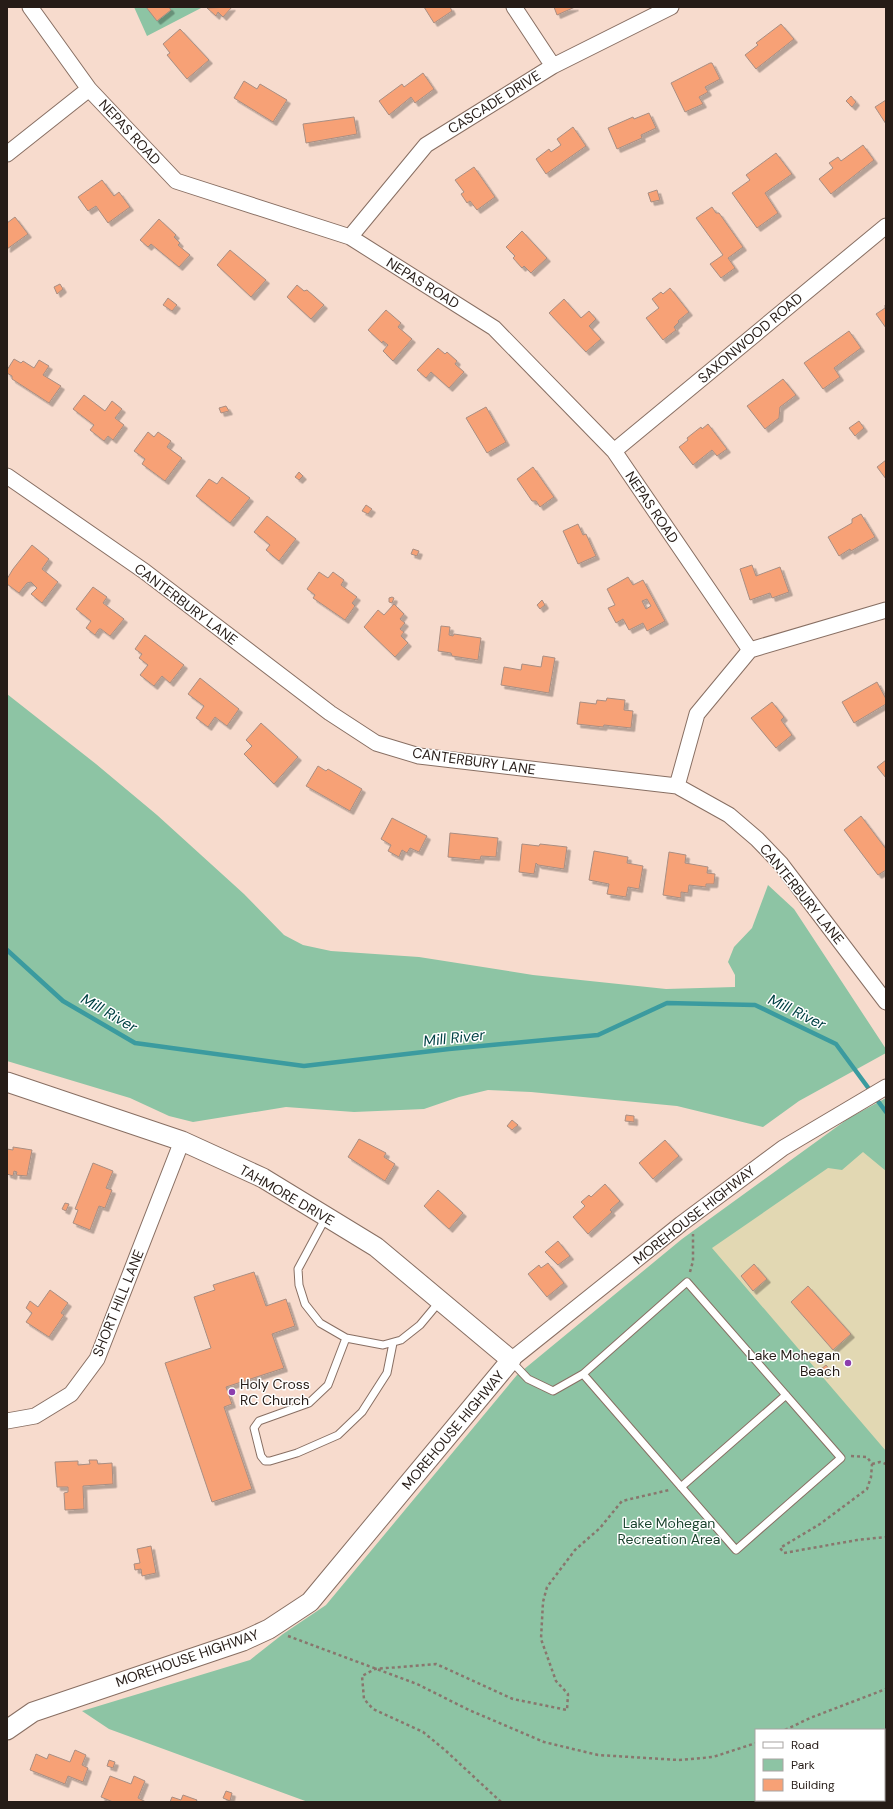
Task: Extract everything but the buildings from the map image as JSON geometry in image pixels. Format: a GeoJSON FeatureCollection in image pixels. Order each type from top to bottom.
{"type":"FeatureCollection","features":[{"type":"Feature","properties":{"kind":"street","name":"NEPAS ROAD"},"geometry":{"type":"LineString","coordinates":[[30,7],[89,89],[176,181],[350,238],[494,328],[614,451],[750,650]]}},
{"type":"Feature","properties":{"kind":"street"},"geometry":{"type":"LineString","coordinates":[[514,7],[553,66]]}},
{"type":"Feature","properties":{"kind":"street","name":"CASCADE DRIVE"},"geometry":{"type":"LineString","coordinates":[[350,238],[426,145],[553,66],[671,7]]}},
{"type":"Feature","properties":{"kind":"street"},"geometry":{"type":"LineString","coordinates":[[7,154],[89,89]]}},
{"type":"Feature","properties":{"kind":"street","name":"SAXONWOOD ROAD"},"geometry":{"type":"LineString","coordinates":[[614,451],[886,226]]}},
{"type":"Feature","properties":{"kind":"street","name":"CANTERBURY LANE"},"geometry":{"type":"LineString","coordinates":[[7,476],[144,571],[330,713],[376,743],[419,756],[677,786],[729,815],[757,839],[781,864],[886,1002]]}},
{"type":"Feature","properties":{"kind":"street"},"geometry":{"type":"LineString","coordinates":[[677,786],[697,714],[750,650],[886,610]]}},
{"type":"Feature","properties":{"kind":"street","name":"TAHMORE DRIVE"},"geometry":{"type":"LineString","coordinates":[[7,1082],[182,1141],[264,1178],[376,1247],[511,1360]]}},
{"type":"Feature","properties":{"kind":"street","name":"MOREHOUSE HIGHWAY"},"geometry":{"type":"LineString","coordinates":[[7,1730],[33,1712],[243,1641],[269,1629],[310,1602],[511,1360],[681,1224],[783,1148],[853,1108],[886,1087]]}},
{"type":"Feature","properties":{"kind":"street","name":"SHORT HILL LANE"},"geometry":{"type":"LineString","coordinates":[[7,1422],[35,1416],[71,1394],[97,1359],[182,1141]]}},
{"type":"Feature","properties":{"kind":"lane"},"geometry":{"type":"LineString","coordinates":[[326,1216],[298,1269],[299,1285],[305,1304],[320,1323],[346,1338],[383,1345],[401,1340],[420,1325],[440,1301]]}},
{"type":"Feature","properties":{"kind":"lane"},"geometry":{"type":"LineString","coordinates":[[511,1360],[528,1379],[554,1390],[583,1374],[687,1282],[841,1458],[736,1550],[583,1374]]}},
{"type":"Feature","properties":{"kind":"lane"},"geometry":{"type":"LineString","coordinates":[[346,1338],[328,1385],[309,1403],[259,1421],[254,1428],[261,1456],[265,1461],[297,1453],[338,1435],[362,1412],[387,1373],[392,1343]]}},
{"type":"Feature","properties":{"kind":"lane"},"geometry":{"type":"LineString","coordinates":[[681,1487],[786,1395]]}},
{"type":"Feature","properties":{"kind":"path"},"geometry":{"type":"LineString","coordinates":[[687,1282],[694,1261],[693,1233],[697,1228]]}},
{"type":"Feature","properties":{"kind":"path"},"geometry":{"type":"LineString","coordinates":[[841,1458],[853,1455],[867,1457],[872,1464],[871,1477],[867,1489],[820,1524],[780,1548],[784,1553],[886,1537]]}},
{"type":"Feature","properties":{"kind":"path"},"geometry":{"type":"LineString","coordinates":[[872,1464],[880,1462],[886,1464]]}},
{"type":"Feature","properties":{"kind":"path"},"geometry":{"type":"LineString","coordinates":[[501,1802],[445,1750],[423,1732],[373,1709],[364,1699],[362,1676],[375,1669],[436,1664],[513,1699],[567,1710],[568,1694],[556,1681],[541,1639],[543,1602],[547,1587],[575,1550],[600,1528],[622,1501],[681,1487]]}},
{"type":"Feature","properties":{"kind":"path"},"geometry":{"type":"LineString","coordinates":[[269,1629],[417,1684],[469,1710],[544,1742],[598,1755],[679,1760],[713,1757],[755,1743]]}},
{"type":"Feature","properties":{"kind":"path"},"geometry":{"type":"LineString","coordinates":[[787,1729],[810,1718],[886,1689]]}},
{"type":"Feature","properties":{"kind":"green space"},"geometry":{"type":"Polygon","coordinates":[[[134,7],[203,7],[147,36],[134,7]]]}},
{"type":"Feature","properties":{"kind":"green space"},"geometry":{"type":"Polygon","coordinates":[[[7,694],[96,764],[157,815],[244,894],[284,935],[303,945],[331,951],[419,957],[533,975],[666,989],[735,987],[735,975],[728,962],[734,947],[752,928],[768,885],[794,909],[886,1049],[886,1053],[799,1101],[763,1127],[677,1106],[531,1092],[488,1090],[459,1097],[424,1109],[354,1112],[286,1107],[193,1122],[169,1116],[130,1098],[7,1061],[7,694]]]}},
{"type":"Feature","properties":{"kind":"green space","name":"Lake Mohegan Recreation Area"},"geometry":{"type":"Polygon","coordinates":[[[886,1098],[886,1802],[308,1802],[109,1729],[82,1711],[250,1660],[283,1634],[326,1605],[517,1375],[682,1239],[849,1118],[886,1098]]]}},
{"type":"Feature","properties":{"kind":"sand","name":"Lake Mohegan Beach"},"geometry":{"type":"Polygon","coordinates":[[[863,1152],[886,1171],[886,1451],[712,1248],[828,1168],[842,1170],[863,1152]]]}},
{"type":"Feature","properties":{"kind":"waterway","name":"Mill River"},"geometry":{"type":"LineString","coordinates":[[7,950],[63,1001],[135,1043],[304,1066],[449,1049],[598,1035],[667,1003],[755,1005],[836,1044],[886,1112]]}},
{"type":"Feature","properties":{"kind":"place","name":"Lake Mohegan Beach"},"geometry":{"type":"Point","coordinates":[848,1363]}},
{"type":"Feature","properties":{"kind":"place","name":"Holy Cross RC Church"},"geometry":{"type":"Point","coordinates":[232,1392]}}]}
